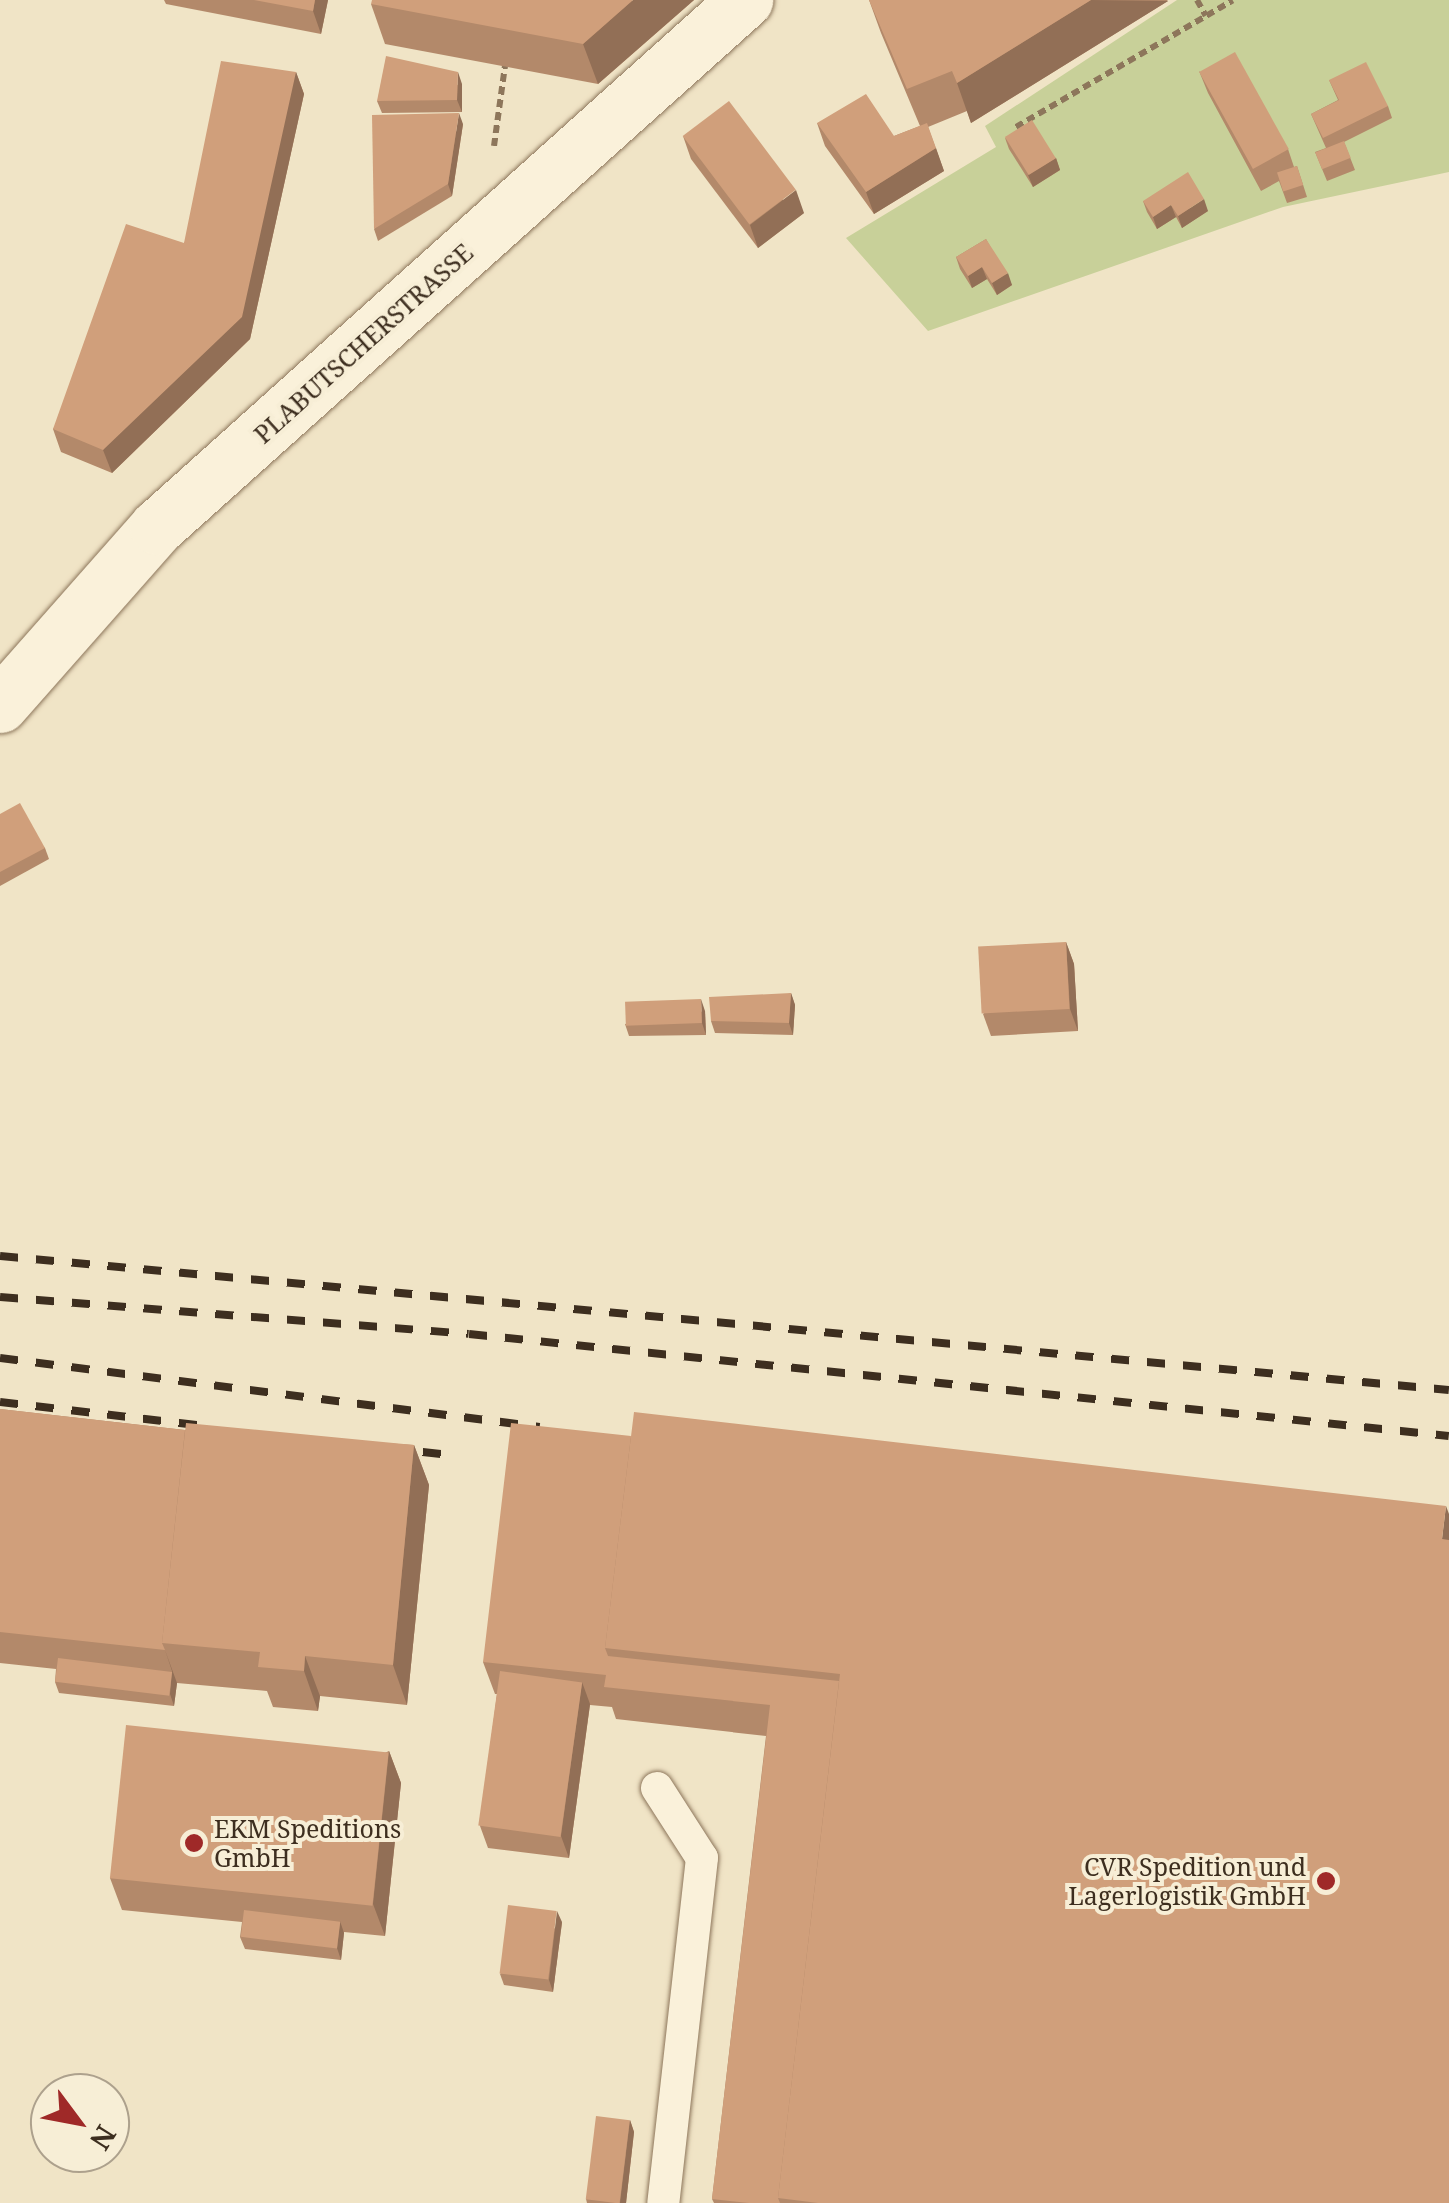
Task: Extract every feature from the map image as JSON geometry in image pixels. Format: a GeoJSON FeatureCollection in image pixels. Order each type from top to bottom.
{"type":"FeatureCollection","features":[{"type":"Feature","properties":{"kind":"street","name":"PLABUTSCHERSTRASSE"},"geometry":{"type":"LineString","coordinates":[[0,705],[158,527],[745,0]]}},
{"type":"Feature","properties":{"kind":"lane"},"geometry":{"type":"LineString","coordinates":[[657,1788],[702,1858],[663,2203]]}},
{"type":"Feature","properties":{"kind":"path"},"geometry":{"type":"LineString","coordinates":[[1197,0],[1206,16]]}},
{"type":"Feature","properties":{"kind":"path"},"geometry":{"type":"LineString","coordinates":[[1016,127],[1233,0]]}},
{"type":"Feature","properties":{"kind":"green space"},"geometry":{"type":"Polygon","coordinates":[[[1177,0],[1449,0],[1449,172],[1283,207],[928,331],[846,238],[996,147],[985,126],[1177,0]]]}},
{"type":"Feature","properties":{"kind":"building"},"geometry":{"type":"Polygon","coordinates":[[[254,0],[315,0],[313,11],[254,0]]]}},
{"type":"Feature","properties":{"kind":"building"},"geometry":{"type":"Polygon","coordinates":[[[372,0],[633,0],[583,44],[371,4],[372,0]]]}},
{"type":"Feature","properties":{"kind":"building"},"geometry":{"type":"Polygon","coordinates":[[[869,0],[1091,0],[957,83],[952,71],[907,89],[869,0]]]}},
{"type":"Feature","properties":{"kind":"building"},"geometry":{"type":"Polygon","coordinates":[[[1235,52],[1289,149],[1253,169],[1199,72],[1235,52]]]}},
{"type":"Feature","properties":{"kind":"building"},"geometry":{"type":"Polygon","coordinates":[[[386,56],[458,72],[457,100],[377,101],[386,56]]]}},
{"type":"Feature","properties":{"kind":"building"},"geometry":{"type":"Polygon","coordinates":[[[221,61],[296,72],[242,317],[103,450],[53,429],[126,224],[184,243],[221,61]]]}},
{"type":"Feature","properties":{"kind":"building"},"geometry":{"type":"Polygon","coordinates":[[[1366,62],[1388,106],[1323,138],[1311,114],[1339,100],[1329,80],[1366,62]]]}},
{"type":"Feature","properties":{"kind":"building"},"geometry":{"type":"Polygon","coordinates":[[[866,94],[894,136],[927,123],[936,148],[866,192],[817,123],[866,94]]]}},
{"type":"Feature","properties":{"kind":"building"},"geometry":{"type":"Polygon","coordinates":[[[729,101],[796,190],[749,225],[683,136],[729,101]]]}},
{"type":"Feature","properties":{"kind":"building"},"geometry":{"type":"Polygon","coordinates":[[[459,113],[448,184],[374,229],[372,115],[459,113]]]}},
{"type":"Feature","properties":{"kind":"building"},"geometry":{"type":"Polygon","coordinates":[[[1032,120],[1056,158],[1029,175],[1005,137],[1032,120]]]}},
{"type":"Feature","properties":{"kind":"building"},"geometry":{"type":"Polygon","coordinates":[[[1344,141],[1351,158],[1322,169],[1315,153],[1344,141]]]}},
{"type":"Feature","properties":{"kind":"building"},"geometry":{"type":"Polygon","coordinates":[[[1297,166],[1303,185],[1283,192],[1277,172],[1297,166]]]}},
{"type":"Feature","properties":{"kind":"building"},"geometry":{"type":"Polygon","coordinates":[[[1188,172],[1204,199],[1178,216],[1171,205],[1153,217],[1143,201],[1188,172]]]}},
{"type":"Feature","properties":{"kind":"building"},"geometry":{"type":"Polygon","coordinates":[[[986,239],[1008,273],[992,283],[982,267],[968,276],[956,257],[986,239]]]}},
{"type":"Feature","properties":{"kind":"building"},"geometry":{"type":"Polygon","coordinates":[[[20,803],[45,848],[0,872],[0,814],[20,803]]]}},
{"type":"Feature","properties":{"kind":"building"},"geometry":{"type":"Polygon","coordinates":[[[1066,942],[1070,1009],[982,1014],[978,947],[1066,942]]]}},
{"type":"Feature","properties":{"kind":"building"},"geometry":{"type":"Polygon","coordinates":[[[791,993],[789,1023],[711,1021],[709,997],[791,993]]]}},
{"type":"Feature","properties":{"kind":"building"},"geometry":{"type":"Polygon","coordinates":[[[701,999],[702,1023],[626,1026],[625,1002],[701,999]]]}},
{"type":"Feature","properties":{"kind":"building"},"geometry":{"type":"Polygon","coordinates":[[[0,1409],[185,1430],[162,1643],[165,1650],[0,1632],[0,1409]]]}},
{"type":"Feature","properties":{"kind":"building"},"geometry":{"type":"Polygon","coordinates":[[[634,1412],[1446,1506],[1442,1539],[1449,1540],[1449,2203],[818,2203],[778,2198],[840,1674],[605,1648],[634,1412]]]}},
{"type":"Feature","properties":{"kind":"building"},"geometry":{"type":"Polygon","coordinates":[[[186,1423],[414,1445],[393,1665],[305,1656],[304,1671],[258,1667],[260,1652],[162,1643],[186,1423]]]}},
{"type":"Feature","properties":{"kind":"building"},"geometry":{"type":"Polygon","coordinates":[[[511,1423],[631,1436],[605,1648],[608,1656],[839,1681],[780,2203],[712,2199],[770,1705],[604,1687],[606,1675],[483,1662],[511,1423]]]}},
{"type":"Feature","properties":{"kind":"building"},"geometry":{"type":"Polygon","coordinates":[[[58,1658],[172,1672],[169,1696],[55,1682],[58,1658]]]}},
{"type":"Feature","properties":{"kind":"building"},"geometry":{"type":"Polygon","coordinates":[[[500,1671],[582,1683],[560,1837],[478,1825],[500,1671]]]}},
{"type":"Feature","properties":{"kind":"building"},"geometry":{"type":"Polygon","coordinates":[[[126,1725],[389,1753],[372,1906],[110,1878],[126,1725]]]}},
{"type":"Feature","properties":{"kind":"building"},"geometry":{"type":"Polygon","coordinates":[[[508,1905],[557,1911],[548,1979],[500,1973],[508,1905]]]}},
{"type":"Feature","properties":{"kind":"building"},"geometry":{"type":"Polygon","coordinates":[[[244,1910],[340,1922],[337,1949],[241,1937],[244,1910]]]}},
{"type":"Feature","properties":{"kind":"building"},"geometry":{"type":"Polygon","coordinates":[[[596,2116],[630,2120],[620,2203],[586,2199],[596,2116]]]}},
{"type":"Feature","properties":{"kind":"railway"},"geometry":{"type":"LineString","coordinates":[[0,1256],[1449,1390]]}},
{"type":"Feature","properties":{"kind":"railway"},"geometry":{"type":"LineString","coordinates":[[0,1297],[469,1334],[1449,1436]]}},
{"type":"Feature","properties":{"kind":"railway"},"geometry":{"type":"LineString","coordinates":[[0,1358],[540,1427]]}},
{"type":"Feature","properties":{"kind":"railway"},"geometry":{"type":"LineString","coordinates":[[0,1402],[214,1427]]}},
{"type":"Feature","properties":{"kind":"railway"},"geometry":{"type":"LineString","coordinates":[[387,1448],[450,1455]]}},
{"type":"Feature","properties":{"kind":"place","name":"EKM Speditions GmbH"},"geometry":{"type":"Point","coordinates":[194,1843]}},
{"type":"Feature","properties":{"kind":"place","name":"CVR Spedition und Lagerlogistik GmbH"},"geometry":{"type":"Point","coordinates":[1326,1881]}}]}
